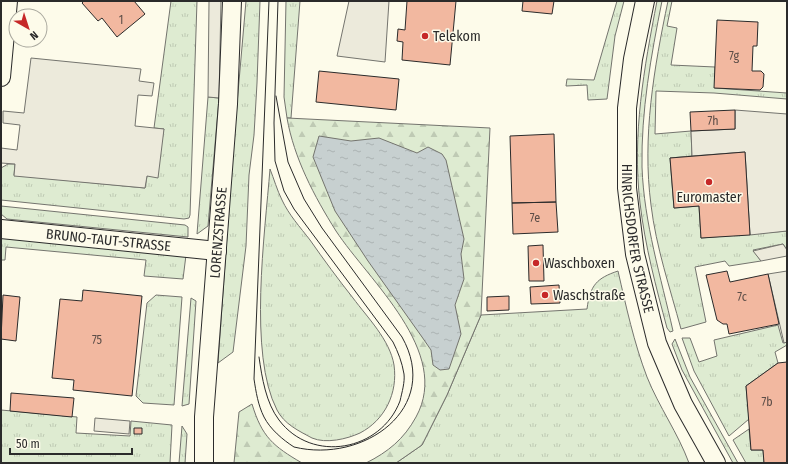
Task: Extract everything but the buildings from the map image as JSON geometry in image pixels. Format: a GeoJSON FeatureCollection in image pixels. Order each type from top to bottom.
{"type":"FeatureCollection","features":[{"type":"Feature","properties":{"kind":"street"},"geometry":{"type":"LineString","coordinates":[[1,77],[8,1]]}},
{"type":"Feature","properties":{"kind":"street","name":"LORENZSTRASSE"},"geometry":{"type":"LineString","coordinates":[[204,463],[204,417],[228,104],[232,1]]}},
{"type":"Feature","properties":{"kind":"street","name":"HINRICHSDORFER STRASSE"},"geometry":{"type":"LineString","coordinates":[[645,1],[633,59],[627,108],[627,188],[635,254],[657,343],[683,404],[716,463]]}},
{"type":"Feature","properties":{"kind":"street","name":"BRUNO-TAUT-STRASSE"},"geometry":{"type":"LineString","coordinates":[[1,229],[217,251]]}},
{"type":"Feature","properties":{"kind":"green space"},"geometry":{"type":"Polygon","coordinates":[[[171,1],[197,1],[189,218],[184,219],[1,200],[1,168],[8,164],[15,164],[14,175],[145,188],[147,176],[164,129],[154,128],[171,1]]]}},
{"type":"Feature","properties":{"kind":"green space"},"geometry":{"type":"Polygon","coordinates":[[[246,1],[260,1],[257,83],[254,135],[249,175],[246,246],[233,352],[218,363],[233,150],[246,1]]]}},
{"type":"Feature","properties":{"kind":"green space"},"geometry":{"type":"Polygon","coordinates":[[[286,1],[300,1],[291,118],[287,118],[284,97],[286,1]]]}},
{"type":"Feature","properties":{"kind":"green space"},"geometry":{"type":"Polygon","coordinates":[[[617,1],[624,1],[615,36],[607,99],[588,100],[587,85],[566,86],[567,79],[594,80],[617,1]]]}},
{"type":"Feature","properties":{"kind":"green space"},"geometry":{"type":"Polygon","coordinates":[[[657,1],[662,1],[645,104],[642,167],[646,209],[658,270],[673,331],[670,332],[667,328],[648,251],[642,219],[638,178],[638,127],[644,76],[657,1]]]}},
{"type":"Feature","properties":{"kind":"green space"},"geometry":{"type":"Polygon","coordinates":[[[668,1],[672,1],[667,26],[677,28],[671,65],[715,67],[715,88],[787,93],[787,99],[714,93],[656,91],[655,134],[691,131],[692,156],[670,158],[674,208],[699,206],[701,238],[787,231],[787,250],[783,244],[753,250],[761,261],[729,266],[725,261],[695,267],[706,322],[681,329],[653,221],[648,154],[654,77],[668,1]]]}},
{"type":"Feature","properties":{"kind":"green space"},"geometry":{"type":"Polygon","coordinates":[[[208,97],[219,98],[208,226],[197,234],[208,97]]]}},
{"type":"Feature","properties":{"kind":"green space"},"geometry":{"type":"Polygon","coordinates":[[[287,118],[490,128],[481,315],[447,395],[422,445],[396,463],[366,463],[395,444],[406,432],[416,417],[424,392],[423,368],[415,343],[402,318],[350,251],[320,204],[300,162],[290,133],[287,118]]]}},
{"type":"Feature","properties":{"kind":"green space"},"geometry":{"type":"Polygon","coordinates":[[[270,169],[280,196],[288,211],[336,277],[377,329],[392,356],[395,375],[392,395],[388,405],[383,413],[369,427],[360,433],[349,437],[324,441],[312,438],[297,430],[280,415],[268,386],[263,358],[261,292],[262,259],[270,169]]]}},
{"type":"Feature","properties":{"kind":"green space"},"geometry":{"type":"Polygon","coordinates":[[[1,206],[185,225],[188,227],[188,237],[7,219],[1,214],[1,206]]]}},
{"type":"Feature","properties":{"kind":"green space"},"geometry":{"type":"Polygon","coordinates":[[[1,235],[186,255],[183,279],[144,276],[146,260],[6,247],[5,260],[1,260],[1,235]]]}},
{"type":"Feature","properties":{"kind":"green space"},"geometry":{"type":"Polygon","coordinates":[[[618,271],[627,311],[642,364],[657,399],[685,452],[689,463],[396,463],[422,445],[447,395],[481,315],[587,309],[590,294],[596,284],[605,277],[618,271]]]}},
{"type":"Feature","properties":{"kind":"green space"},"geometry":{"type":"Polygon","coordinates":[[[156,295],[182,297],[174,405],[143,403],[136,396],[147,303],[156,295]]]}},
{"type":"Feature","properties":{"kind":"green space"},"geometry":{"type":"Polygon","coordinates":[[[191,298],[196,301],[189,404],[182,406],[191,298]]]}},
{"type":"Feature","properties":{"kind":"green space"},"geometry":{"type":"Polygon","coordinates":[[[778,325],[783,343],[787,342],[787,345],[775,352],[778,363],[746,386],[749,419],[729,436],[694,371],[682,338],[690,338],[699,362],[717,356],[714,340],[778,325]]]}},
{"type":"Feature","properties":{"kind":"green space"},"geometry":{"type":"Polygon","coordinates":[[[675,339],[690,377],[738,463],[733,463],[682,370],[672,344],[675,339]]]}},
{"type":"Feature","properties":{"kind":"green space"},"geometry":{"type":"Polygon","coordinates":[[[252,404],[260,425],[270,440],[276,446],[302,463],[234,463],[239,412],[252,404]]]}},
{"type":"Feature","properties":{"kind":"green space"},"geometry":{"type":"Polygon","coordinates":[[[1,410],[77,417],[76,433],[130,436],[131,421],[172,425],[170,463],[1,463],[1,410]]]}},
{"type":"Feature","properties":{"kind":"green space"},"geometry":{"type":"Polygon","coordinates":[[[182,426],[187,434],[185,463],[179,463],[182,426]]]}},
{"type":"Feature","properties":{"kind":"green space"},"geometry":{"type":"Polygon","coordinates":[[[749,429],[751,450],[763,450],[764,463],[746,463],[733,440],[749,429]]]}},
{"type":"Feature","properties":{"kind":"shaded area"},"geometry":{"type":"Polygon","coordinates":[[[209,1],[221,1],[219,98],[208,97],[209,1]]]}},
{"type":"Feature","properties":{"kind":"shaded area"},"geometry":{"type":"Polygon","coordinates":[[[349,1],[389,1],[385,62],[337,56],[349,1]]]}},
{"type":"Feature","properties":{"kind":"shaded area"},"geometry":{"type":"Polygon","coordinates":[[[31,58],[141,69],[139,81],[154,83],[152,96],[138,95],[135,126],[164,129],[158,178],[147,176],[145,188],[14,176],[15,164],[1,163],[1,148],[17,150],[20,125],[3,123],[3,111],[24,113],[31,58]]]}},
{"type":"Feature","properties":{"kind":"shaded area"},"geometry":{"type":"Polygon","coordinates":[[[735,110],[787,114],[787,231],[750,235],[745,152],[692,156],[691,131],[735,129],[735,110]]]}},
{"type":"Feature","properties":{"kind":"shaded area"},"geometry":{"type":"Polygon","coordinates":[[[783,244],[787,250],[787,256],[761,261],[753,251],[783,244]]]}},
{"type":"Feature","properties":{"kind":"shaded area"},"geometry":{"type":"Polygon","coordinates":[[[787,271],[787,342],[784,343],[768,274],[787,271]]]}},
{"type":"Feature","properties":{"kind":"shaded area"},"geometry":{"type":"Polygon","coordinates":[[[95,418],[130,421],[129,434],[94,431],[95,418]]]}},
{"type":"Feature","properties":{"kind":"water"},"geometry":{"type":"Polygon","coordinates":[[[319,136],[351,141],[379,138],[417,153],[428,147],[442,154],[446,160],[464,239],[461,254],[464,279],[455,305],[461,334],[449,369],[440,370],[433,365],[431,350],[368,261],[335,211],[313,157],[319,136]]]}},
{"type":"Feature","properties":{"kind":"tram line"},"geometry":{"type":"LineString","coordinates":[[269,1],[254,379],[260,408],[264,417],[277,434],[294,447],[320,450],[346,447],[369,438],[389,425],[404,407],[412,387],[412,363],[402,337],[322,228],[304,199],[288,162],[276,96]]}},
{"type":"Feature","properties":{"kind":"tram line"},"geometry":{"type":"LineString","coordinates":[[259,357],[265,390],[271,406],[279,420],[293,434],[309,443],[327,447],[345,446],[362,441],[378,431],[391,418],[400,401],[404,384],[404,374],[400,357],[393,342],[294,209],[284,191],[275,161],[274,123],[278,1]]}},
{"type":"Feature","properties":{"kind":"place","name":"Telekom"},"geometry":{"type":"Point","coordinates":[425,36]}},
{"type":"Feature","properties":{"kind":"place","name":"Euromaster"},"geometry":{"type":"Point","coordinates":[709,182]}},
{"type":"Feature","properties":{"kind":"place","name":"Waschboxen"},"geometry":{"type":"Point","coordinates":[536,263]}},
{"type":"Feature","properties":{"kind":"place","name":"Waschstraße"},"geometry":{"type":"Point","coordinates":[545,295]}}]}
